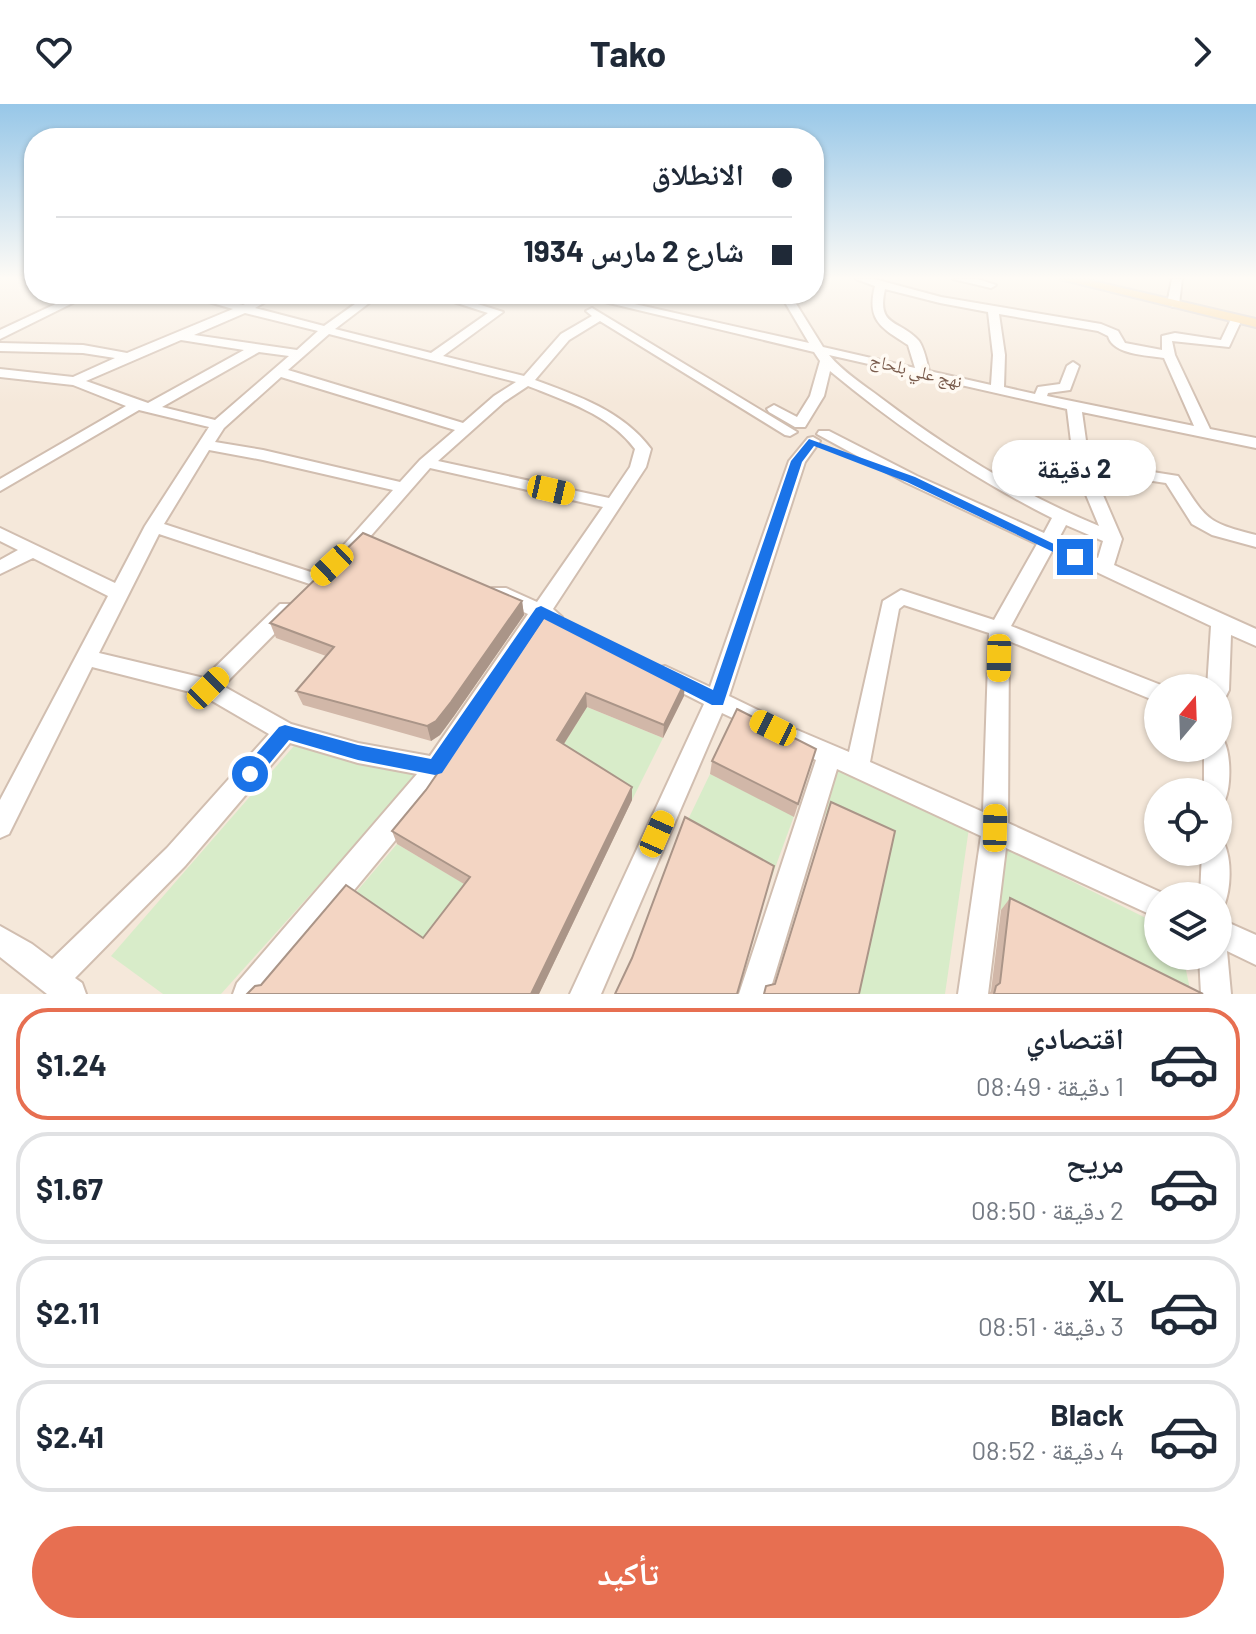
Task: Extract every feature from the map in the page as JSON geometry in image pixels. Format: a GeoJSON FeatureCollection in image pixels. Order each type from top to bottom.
{"type":"FeatureCollection","features":[{"type":"Feature","properties":{"kind":"street"},"geometry":{"type":"LineString","coordinates":[[0,335],[30,321]]}},
{"type":"Feature","properties":{"kind":"street"},"geometry":{"type":"LineString","coordinates":[[75,381],[125,356],[184,337],[221,321]]}},
{"type":"Feature","properties":{"kind":"street"},"geometry":{"type":"LineString","coordinates":[[248,994],[384,836],[435,767],[642,458],[639,441],[588,405],[527,381],[285,321]]}},
{"type":"Feature","properties":{"kind":"street"},"geometry":{"type":"LineString","coordinates":[[0,826],[154,526],[204,445],[218,425],[340,321]]}},
{"type":"Feature","properties":{"kind":"street"},"geometry":{"type":"LineString","coordinates":[[431,358],[487,321]]}},
{"type":"Feature","properties":{"kind":"street"},"geometry":{"type":"LineString","coordinates":[[208,688],[325,571],[372,538],[403,488],[426,463],[464,428],[527,381],[565,337],[592,321]]}},
{"type":"Feature","properties":{"kind":"street"},"geometry":{"type":"LineString","coordinates":[[607,321],[795,431],[818,436],[858,462],[911,479],[1256,638]]}},
{"type":"Feature","properties":{"kind":"street","name":"نهج علي بلحاج"},"geometry":{"type":"LineString","coordinates":[[690,321],[822,355],[923,371],[997,390],[1256,443]]}},
{"type":"Feature","properties":{"kind":"street"},"geometry":{"type":"LineString","coordinates":[[801,321],[822,355],[935,441],[1061,518],[1113,539]]}},
{"type":"Feature","properties":{"kind":"street"},"geometry":{"type":"LineString","coordinates":[[883,321],[892,332],[914,343],[923,371]]}},
{"type":"Feature","properties":{"kind":"street"},"geometry":{"type":"LineString","coordinates":[[994,321],[999,355],[997,390]]}},
{"type":"Feature","properties":{"kind":"street"},"geometry":{"type":"LineString","coordinates":[[1056,321],[1101,328],[1114,334],[1116,343],[1121,346],[1169,355]]}},
{"type":"Feature","properties":{"kind":"street"},"geometry":{"type":"LineString","coordinates":[[1205,434],[1169,355],[1166,339],[1170,336],[1225,344],[1235,321]]}},
{"type":"Feature","properties":{"kind":"street"},"geometry":{"type":"LineString","coordinates":[[184,337],[300,354]]}},
{"type":"Feature","properties":{"kind":"street"},"geometry":{"type":"LineString","coordinates":[[0,347],[83,349],[125,356]]}},
{"type":"Feature","properties":{"kind":"street"},"geometry":{"type":"LineString","coordinates":[[0,486],[256,348]]}},
{"type":"Feature","properties":{"kind":"street"},"geometry":{"type":"LineString","coordinates":[[585,994],[717,700],[797,461],[818,436],[817,396],[822,355]]}},
{"type":"Feature","properties":{"kind":"street"},"geometry":{"type":"LineString","coordinates":[[1039,399],[1043,390],[1065,387],[1073,366]]}},
{"type":"Feature","properties":{"kind":"street"},"geometry":{"type":"LineString","coordinates":[[280,372],[464,428]]}},
{"type":"Feature","properties":{"kind":"street"},"geometry":{"type":"LineString","coordinates":[[0,373],[75,381],[144,406],[218,425]]}},
{"type":"Feature","properties":{"kind":"street"},"geometry":{"type":"LineString","coordinates":[[797,461],[795,431],[817,396]]}},
{"type":"Feature","properties":{"kind":"street"},"geometry":{"type":"LineString","coordinates":[[1074,406],[1082,466],[1113,539],[1103,570]]}},
{"type":"Feature","properties":{"kind":"street"},"geometry":{"type":"LineString","coordinates":[[204,445],[263,455],[403,488]]}},
{"type":"Feature","properties":{"kind":"street"},"geometry":{"type":"LineString","coordinates":[[426,463],[613,504]]}},
{"type":"Feature","properties":{"kind":"street"},"geometry":{"type":"LineString","coordinates":[[1082,466],[1172,479],[1198,520],[1218,531],[1256,541]]}},
{"type":"Feature","properties":{"kind":"street"},"geometry":{"type":"LineString","coordinates":[[973,994],[995,828],[999,629],[1061,518]]}},
{"type":"Feature","properties":{"kind":"street"},"geometry":{"type":"LineString","coordinates":[[154,526],[325,571]]}},
{"type":"Feature","properties":{"kind":"street"},"geometry":{"type":"LineString","coordinates":[[0,534],[121,594]]}},
{"type":"Feature","properties":{"kind":"street"},"geometry":{"type":"LineString","coordinates":[[0,568],[31,551]]}},
{"type":"Feature","properties":{"kind":"street"},"geometry":{"type":"LineString","coordinates":[[477,584],[568,625]]}},
{"type":"Feature","properties":{"kind":"street"},"geometry":{"type":"LineString","coordinates":[[857,769],[892,601],[908,597],[999,629],[1144,687]]}},
{"type":"Feature","properties":{"kind":"street"},"geometry":{"type":"LineString","coordinates":[[1219,674],[1221,622]]}},
{"type":"Feature","properties":{"kind":"street"},"geometry":{"type":"LineString","coordinates":[[87,658],[208,688],[285,732],[358,753],[435,767]]}},
{"type":"Feature","properties":{"kind":"street"},"geometry":{"type":"LineString","coordinates":[[650,666],[829,756],[1144,897]]}},
{"type":"Feature","properties":{"kind":"street"},"geometry":{"type":"LineString","coordinates":[[0,941],[62,986],[285,732]]}},
{"type":"Feature","properties":{"kind":"street"},"geometry":{"type":"LineString","coordinates":[[754,994],[829,756]]}},
{"type":"Feature","properties":{"kind":"street"},"geometry":{"type":"LineString","coordinates":[[1232,939],[1256,950]]}},
{"type":"Feature","properties":{"kind":"street"},"geometry":{"type":"LineString","coordinates":[[1215,970],[1216,994]]}},
{"type":"Feature","properties":{"kind":"shaded area"},"geometry":{"type":"Polygon","coordinates":[[[0,321],[1256,321],[1256,994],[0,994],[0,321]]]}},
{"type":"Feature","properties":{"kind":"green space"},"geometry":{"type":"Polygon","coordinates":[[[587,707],[663,738],[632,800],[558,753],[587,707]]]}},
{"type":"Feature","properties":{"kind":"green space"},"geometry":{"type":"Polygon","coordinates":[[[300,739],[423,769],[221,994],[163,994],[111,956],[300,739]]]}},
{"type":"Feature","properties":{"kind":"green space"},"geometry":{"type":"Polygon","coordinates":[[[834,768],[970,821],[945,994],[855,994],[889,844],[819,812],[834,768]]]}},
{"type":"Feature","properties":{"kind":"green space"},"geometry":{"type":"Polygon","coordinates":[[[710,774],[794,816],[771,879],[683,830],[710,774]]]}},
{"type":"Feature","properties":{"kind":"green space"},"geometry":{"type":"Polygon","coordinates":[[[397,844],[473,889],[428,950],[352,897],[397,844]]]}},
{"type":"Feature","properties":{"kind":"green space"},"geometry":{"type":"Polygon","coordinates":[[[997,844],[1144,917],[1144,970],[1186,970],[1191,994],[1167,994],[991,905],[997,844]]]}},
{"type":"Feature","properties":{"kind":"building"},"geometry":{"type":"Polygon","coordinates":[[[363,533],[522,601],[451,702],[436,721],[427,726],[296,691],[334,647],[270,623],[363,533]]]}},
{"type":"Feature","properties":{"kind":"building"},"geometry":{"type":"Polygon","coordinates":[[[547,613],[685,682],[664,725],[586,693],[557,740],[632,787],[531,994],[247,994],[255,986],[261,985],[346,885],[423,938],[470,877],[392,831],[426,790],[547,613]]]}},
{"type":"Feature","properties":{"kind":"building"},"geometry":{"type":"Polygon","coordinates":[[[737,709],[816,749],[798,804],[712,761],[737,709]]]}},
{"type":"Feature","properties":{"kind":"building"},"geometry":{"type":"Polygon","coordinates":[[[831,802],[895,831],[859,994],[764,994],[766,986],[775,984],[831,802]]]}},
{"type":"Feature","properties":{"kind":"building"},"geometry":{"type":"Polygon","coordinates":[[[685,817],[774,866],[737,994],[615,994],[632,958],[685,817]]]}},
{"type":"Feature","properties":{"kind":"building"},"geometry":{"type":"Polygon","coordinates":[[[1010,898],[1144,965],[1144,970],[1155,970],[1203,994],[994,994],[1000,983],[1010,898]]]}},
{"type":"Feature","properties":{"kind":"route"},"geometry":{"type":"LineString","coordinates":[[250,774],[285,732],[358,753],[435,767],[541,611],[717,700],[797,461],[815,440],[858,462],[911,479],[1075,557]]}}]}
